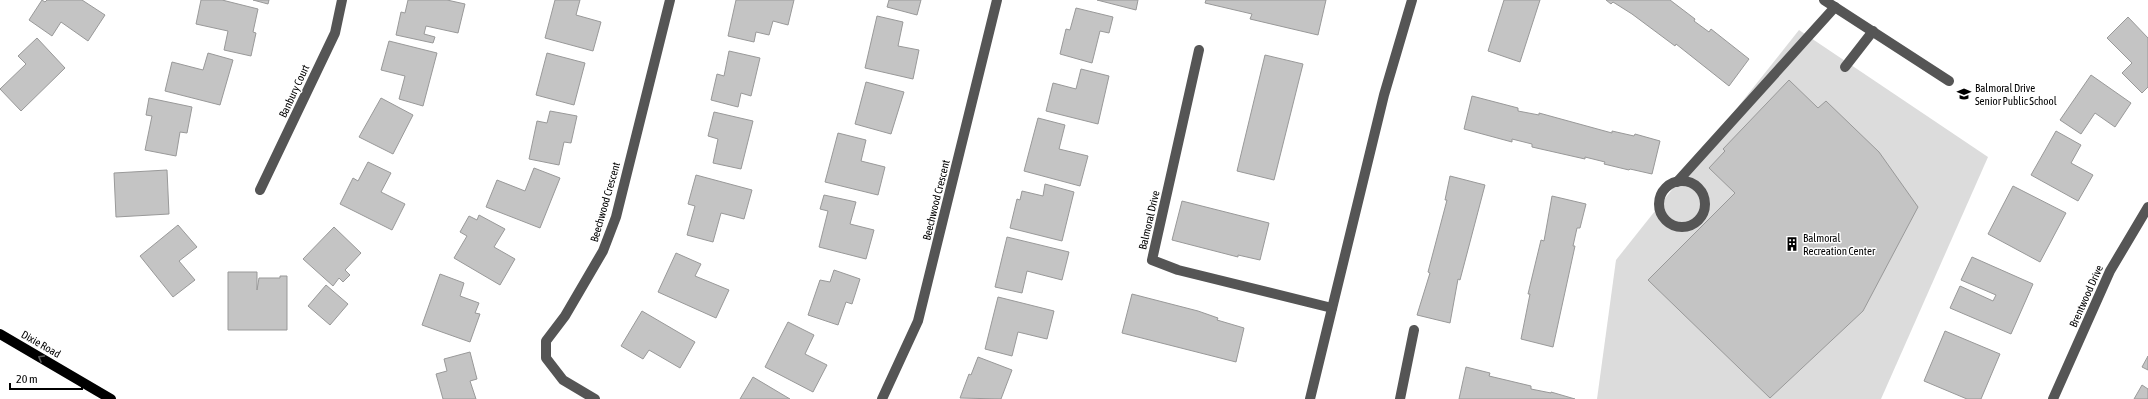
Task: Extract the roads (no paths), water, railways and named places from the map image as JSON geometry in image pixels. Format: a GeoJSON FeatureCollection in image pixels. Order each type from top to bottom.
{"type":"FeatureCollection","features":[{"type":"Feature","properties":{"kind":"main road","name":"Dixie Road"},"geometry":{"type":"LineString","coordinates":[[0,334],[111,399]]}},
{"type":"Feature","properties":{"kind":"street","name":"Banbury Court"},"geometry":{"type":"LineString","coordinates":[[260,190],[335,33],[342,0]]}},
{"type":"Feature","properties":{"kind":"street","name":"Beechwood Crescent"},"geometry":{"type":"LineString","coordinates":[[595,399],[563,380],[546,358],[546,341],[565,316],[603,251],[616,217],[670,0]]}},
{"type":"Feature","properties":{"kind":"street","name":"Beechwood Crescent"},"geometry":{"type":"LineString","coordinates":[[882,399],[918,321],[997,0]]}},
{"type":"Feature","properties":{"kind":"street"},"geometry":{"type":"LineString","coordinates":[[1310,399],[1384,95],[1412,0]]}},
{"type":"Feature","properties":{"kind":"street"},"geometry":{"type":"LineString","coordinates":[[1824,0],[1949,81]]}},
{"type":"Feature","properties":{"kind":"street"},"geometry":{"type":"LineString","coordinates":[[1676,182],[1684,181],[1698,187],[1705,201],[1702,215],[1691,225],[1676,226],[1669,222],[1661,211],[1659,203],[1664,189],[1676,182],[1835,7]]}},
{"type":"Feature","properties":{"kind":"street"},"geometry":{"type":"LineString","coordinates":[[1846,67],[1873,31]]}},
{"type":"Feature","properties":{"kind":"street","name":"Balmoral Drive"},"geometry":{"type":"LineString","coordinates":[[1199,50],[1152,260],[1178,270],[1332,308]]}},
{"type":"Feature","properties":{"kind":"street","name":"Brentwood Drive"},"geometry":{"type":"LineString","coordinates":[[2053,399],[2110,272],[2148,207]]}},
{"type":"Feature","properties":{"kind":"street"},"geometry":{"type":"LineString","coordinates":[[1400,399],[1414,330]]}},
{"type":"Feature","properties":{"kind":"place","name":"Balmoral Drive Senior Public School"},"geometry":{"type":"Point","coordinates":[1964,94]}},
{"type":"Feature","properties":{"kind":"place","name":"Balmoral Recreation Center"},"geometry":{"type":"Point","coordinates":[1792,244]}}]}
